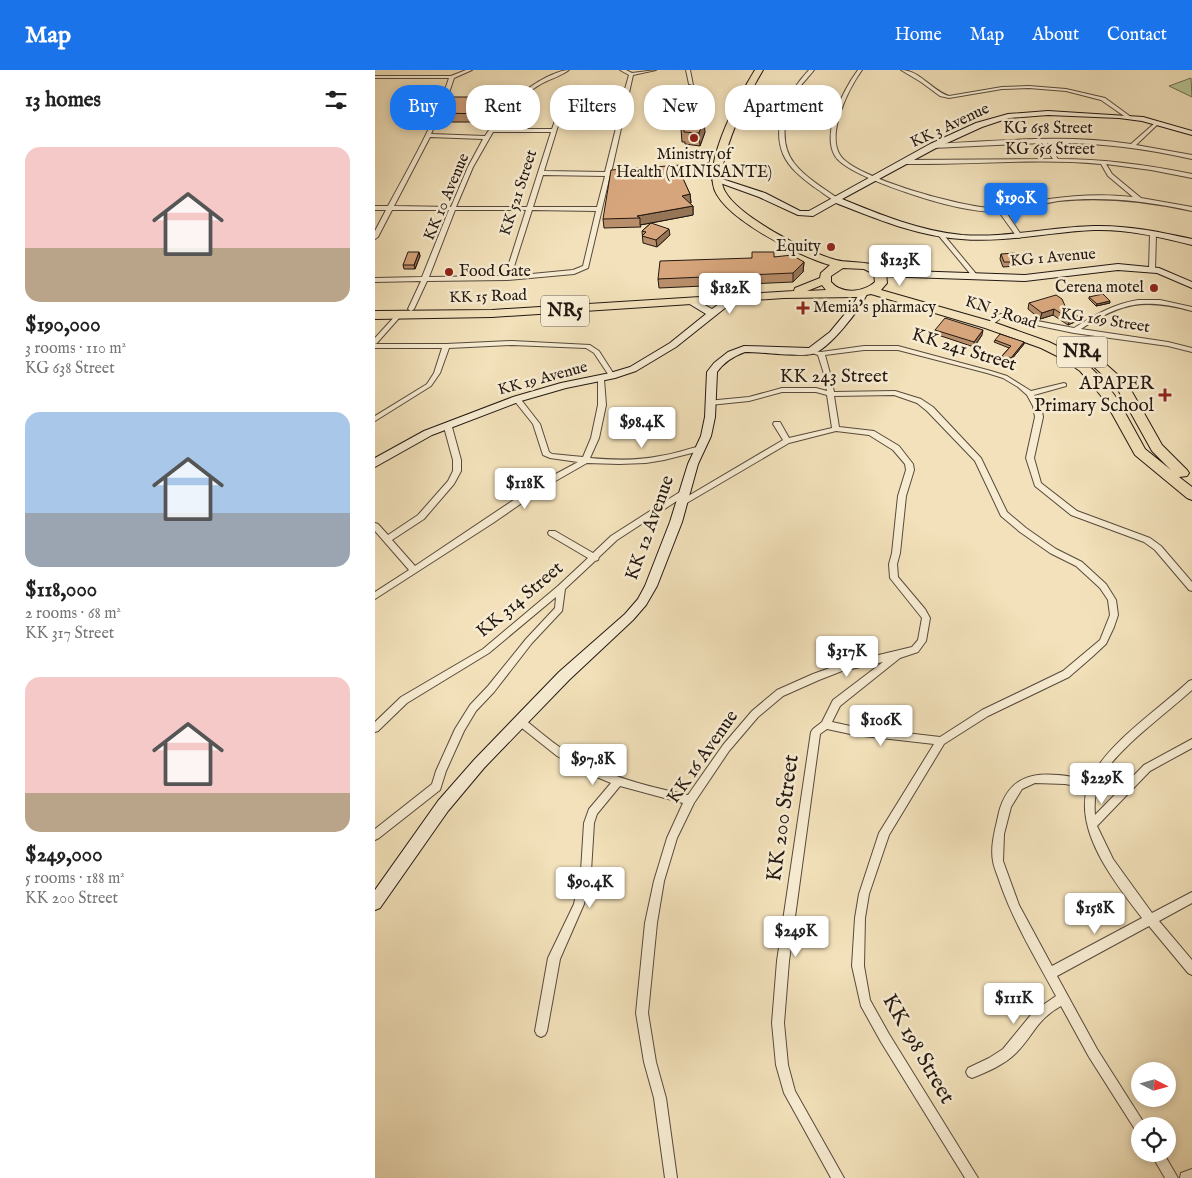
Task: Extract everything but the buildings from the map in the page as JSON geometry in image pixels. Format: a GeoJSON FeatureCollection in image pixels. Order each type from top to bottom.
{"type":"FeatureCollection","features":[{"type":"Feature","properties":{"kind":"highway"},"geometry":{"type":"LineString","coordinates":[[752,70],[736,97],[711,158],[714,185],[728,212],[736,219],[801,252],[842,264]]}},
{"type":"Feature","properties":{"kind":"highway"},"geometry":{"type":"LineString","coordinates":[[714,185],[716,171],[727,138],[748,88],[759,70]]}},
{"type":"Feature","properties":{"kind":"highway"},"geometry":{"type":"LineString","coordinates":[[801,252],[835,258],[864,259],[895,273]]}},
{"type":"Feature","properties":{"kind":"highway"},"geometry":{"type":"LineString","coordinates":[[801,252],[824,277],[827,285],[833,290],[842,293]]}},
{"type":"Feature","properties":{"kind":"highway"},"geometry":{"type":"LineString","coordinates":[[824,277],[834,267],[842,264]]}},
{"type":"Feature","properties":{"kind":"highway","name":"NR4"},"geometry":{"type":"LineString","coordinates":[[842,264],[870,266],[876,284]]}},
{"type":"Feature","properties":{"kind":"highway","name":"KK 15 Road"},"geometry":{"type":"LineString","coordinates":[[375,309],[522,307],[687,295],[779,292],[803,290],[824,277]]}},
{"type":"Feature","properties":{"kind":"highway","name":"NR4"},"geometry":{"type":"LineString","coordinates":[[842,293],[876,284],[916,300]]}},
{"type":"Feature","properties":{"kind":"highway","name":"KK 15 Road"},"geometry":{"type":"LineString","coordinates":[[375,315],[523,313],[732,298],[842,293]]}},
{"type":"Feature","properties":{"kind":"highway","name":"KN 3 Road"},"geometry":{"type":"LineString","coordinates":[[916,300],[1056,339],[1086,354],[1122,386],[1157,448],[1168,461],[1192,481]]}},
{"type":"Feature","properties":{"kind":"highway","name":"KN 3 Road"},"geometry":{"type":"LineString","coordinates":[[992,322],[1045,345],[1067,356],[1084,368],[1111,400],[1140,452],[1192,495]]}},
{"type":"Feature","properties":{"kind":"street"},"geometry":{"type":"LineString","coordinates":[[375,77],[452,76],[470,70]]}},
{"type":"Feature","properties":{"kind":"street","name":"KK 10 Avenue"},"geometry":{"type":"LineString","coordinates":[[535,85],[567,70]]}},
{"type":"Feature","properties":{"kind":"street"},"geometry":{"type":"LineString","coordinates":[[622,70],[631,74],[654,70]]}},
{"type":"Feature","properties":{"kind":"street"},"geometry":{"type":"LineString","coordinates":[[688,70],[691,84]]}},
{"type":"Feature","properties":{"kind":"street"},"geometry":{"type":"LineString","coordinates":[[812,70],[799,83],[789,98],[783,124],[783,148],[793,164],[805,176],[837,200],[909,228],[941,235],[984,238],[1094,228],[1129,230],[1192,242]]}},
{"type":"Feature","properties":{"kind":"street"},"geometry":{"type":"LineString","coordinates":[[860,70],[850,84],[839,107],[835,128],[836,150],[840,160],[847,165],[876,178],[955,205],[1001,210],[1071,198],[1139,199],[1192,209]]}},
{"type":"Feature","properties":{"kind":"street"},"geometry":{"type":"LineString","coordinates":[[903,70],[923,81],[942,95],[949,97],[1001,88],[1051,88],[1095,96],[1117,107],[1129,117]]}},
{"type":"Feature","properties":{"kind":"street"},"geometry":{"type":"LineString","coordinates":[[629,85],[631,74]]}},
{"type":"Feature","properties":{"kind":"street"},"geometry":{"type":"LineString","coordinates":[[375,237],[428,135],[446,96],[452,76]]}},
{"type":"Feature","properties":{"kind":"street"},"geometry":{"type":"LineString","coordinates":[[1117,107],[1119,116]]}},
{"type":"Feature","properties":{"kind":"street","name":"KK 3 Avenue"},"geometry":{"type":"LineString","coordinates":[[714,185],[736,186],[805,214],[815,213],[933,146],[979,125],[1008,116],[1048,113],[1119,116],[1156,123],[1192,133]]}},
{"type":"Feature","properties":{"kind":"street"},"geometry":{"type":"LineString","coordinates":[[1133,145],[1156,123]]}},
{"type":"Feature","properties":{"kind":"street"},"geometry":{"type":"LineString","coordinates":[[491,130],[553,131]]}},
{"type":"Feature","properties":{"kind":"street","name":"KK 10 Avenue"},"geometry":{"type":"LineString","coordinates":[[411,309],[427,279],[453,208],[491,130]]}},
{"type":"Feature","properties":{"kind":"street"},"geometry":{"type":"LineString","coordinates":[[375,280],[507,278],[574,272],[586,267],[619,130]]}},
{"type":"Feature","properties":{"kind":"street","name":"KK 521 Street"},"geometry":{"type":"LineString","coordinates":[[507,278],[553,131]]}},
{"type":"Feature","properties":{"kind":"street"},"geometry":{"type":"LineString","coordinates":[[428,135],[486,138]]}},
{"type":"Feature","properties":{"kind":"street"},"geometry":{"type":"LineString","coordinates":[[1043,140],[1057,161]]}},
{"type":"Feature","properties":{"kind":"street","name":"KG 658 Street"},"geometry":{"type":"LineString","coordinates":[[933,146],[1043,140],[1084,140],[1133,145],[1192,157]]}},
{"type":"Feature","properties":{"kind":"street","name":"KG 656 Street"},"geometry":{"type":"LineString","coordinates":[[906,162],[961,164],[1057,161],[1102,162],[1192,176]]}},
{"type":"Feature","properties":{"kind":"street"},"geometry":{"type":"LineString","coordinates":[[1102,162],[1110,175],[1139,199]]}},
{"type":"Feature","properties":{"kind":"street"},"geometry":{"type":"LineString","coordinates":[[541,173],[609,174]]}},
{"type":"Feature","properties":{"kind":"street"},"geometry":{"type":"LineString","coordinates":[[375,208],[600,209]]}},
{"type":"Feature","properties":{"kind":"street"},"geometry":{"type":"LineString","coordinates":[[1001,210],[1019,236]]}},
{"type":"Feature","properties":{"kind":"street"},"geometry":{"type":"LineString","coordinates":[[1152,270],[1153,234]]}},
{"type":"Feature","properties":{"kind":"street"},"geometry":{"type":"LineString","coordinates":[[941,235],[975,276]]}},
{"type":"Feature","properties":{"kind":"street","name":"KG 1 Avenue"},"geometry":{"type":"LineString","coordinates":[[876,284],[895,273],[1025,278],[1118,267],[1152,270],[1192,284]]}},
{"type":"Feature","properties":{"kind":"street","name":"KG 1 Avenue"},"geometry":{"type":"LineString","coordinates":[[876,284],[915,274]]}},
{"type":"Feature","properties":{"kind":"street"},"geometry":{"type":"LineString","coordinates":[[836,429],[829,377],[816,352],[876,284]]}},
{"type":"Feature","properties":{"kind":"street","name":"KK 19 Avenue"},"geometry":{"type":"LineString","coordinates":[[375,462],[428,433],[448,427],[517,399],[565,385],[612,376],[652,359],[732,298]]}},
{"type":"Feature","properties":{"kind":"street"},"geometry":{"type":"LineString","coordinates":[[691,301],[702,306],[712,314]]}},
{"type":"Feature","properties":{"kind":"street"},"geometry":{"type":"LineString","coordinates":[[1073,331],[1108,310],[1136,303],[1171,304],[1192,309]]}},
{"type":"Feature","properties":{"kind":"street"},"geometry":{"type":"LineString","coordinates":[[375,344],[398,316]]}},
{"type":"Feature","properties":{"kind":"street","name":"KG 169 Street"},"geometry":{"type":"LineString","coordinates":[[992,322],[1001,316],[1073,331],[1167,344],[1192,350]]}},
{"type":"Feature","properties":{"kind":"street"},"geometry":{"type":"LineString","coordinates":[[375,344],[446,346],[512,343],[588,346],[597,352],[612,376]]}},
{"type":"Feature","properties":{"kind":"street"},"geometry":{"type":"LineString","coordinates":[[375,419],[429,385],[437,372],[446,346]]}},
{"type":"Feature","properties":{"kind":"street","name":"KK 12 Avenue"},"geometry":{"type":"LineString","coordinates":[[375,903],[443,806],[479,764],[564,676],[629,617],[642,602],[651,586],[701,448],[710,417],[709,402],[712,372],[724,358],[753,348],[816,352]]}},
{"type":"Feature","properties":{"kind":"street","name":"KK 241 Street"},"geometry":{"type":"LineString","coordinates":[[816,352],[864,348],[898,348],[1005,377],[1020,386],[1030,394],[1037,406],[1039,417],[1030,458],[1038,484],[1074,512],[1147,540],[1158,548],[1192,588]]}},
{"type":"Feature","properties":{"kind":"street"},"geometry":{"type":"LineString","coordinates":[[375,596],[542,485],[585,461],[595,438],[602,405],[601,379]]}},
{"type":"Feature","properties":{"kind":"street"},"geometry":{"type":"LineString","coordinates":[[1030,394],[1063,385]]}},
{"type":"Feature","properties":{"kind":"street","name":"KK 243 Street"},"geometry":{"type":"LineString","coordinates":[[709,402],[749,399],[782,390],[816,390],[830,394],[895,393],[919,401],[930,409],[977,460],[1004,514],[1053,551],[1079,564],[1103,586],[1113,600],[1114,615],[1103,642],[1066,674],[985,713],[941,741]]}},
{"type":"Feature","properties":{"kind":"street"},"geometry":{"type":"LineString","coordinates":[[517,399],[537,424],[546,453],[550,456],[585,461],[660,459],[701,448]]}},
{"type":"Feature","properties":{"kind":"street"},"geometry":{"type":"LineString","coordinates":[[777,424],[787,440]]}},
{"type":"Feature","properties":{"kind":"street"},"geometry":{"type":"LineString","coordinates":[[388,539],[421,518],[429,506],[451,482],[457,471],[457,460],[448,427]]}},
{"type":"Feature","properties":{"kind":"street","name":"KK 16 Avenue"},"geometry":{"type":"LineString","coordinates":[[671,1178],[661,1098],[650,1062],[643,1013],[651,923],[659,881],[672,838],[690,800],[726,748],[755,714],[780,693],[841,668],[915,650],[921,641],[926,618],[894,578],[893,564],[896,553],[902,496],[910,470],[909,464],[897,448],[871,433],[836,429],[787,440],[682,498]]}},
{"type":"Feature","properties":{"kind":"street","name":"KK 314 Street"},"geometry":{"type":"LineString","coordinates":[[375,728],[404,700],[486,651],[595,558],[614,538],[682,498]]}},
{"type":"Feature","properties":{"kind":"street"},"geometry":{"type":"LineString","coordinates":[[375,526],[414,570]]}},
{"type":"Feature","properties":{"kind":"street"},"geometry":{"type":"LineString","coordinates":[[552,533],[595,558]]}},
{"type":"Feature","properties":{"kind":"street"},"geometry":{"type":"LineString","coordinates":[[375,835],[436,787],[460,729],[473,708],[491,689],[529,641],[559,609],[561,588]]}},
{"type":"Feature","properties":{"kind":"street","name":"KK 200 Street"},"geometry":{"type":"LineString","coordinates":[[838,1178],[790,1093],[782,1065],[778,1023],[783,960],[816,732],[826,725],[836,703],[897,655]]}},
{"type":"Feature","properties":{"kind":"street"},"geometry":{"type":"LineString","coordinates":[[1192,684],[1143,727],[1111,759],[1092,785],[1089,807],[1092,825],[1103,852],[1151,920],[1192,970]]}},
{"type":"Feature","properties":{"kind":"street"},"geometry":{"type":"LineString","coordinates":[[521,722],[560,753],[599,775],[645,792],[690,800]]}},
{"type":"Feature","properties":{"kind":"street"},"geometry":{"type":"LineString","coordinates":[[826,725],[855,731],[941,741]]}},
{"type":"Feature","properties":{"kind":"street","name":"KK 198 Street"},"geometry":{"type":"LineString","coordinates":[[941,741],[884,833],[864,894],[860,918],[858,966],[865,1002],[885,1038],[972,1178]]}},
{"type":"Feature","properties":{"kind":"street"},"geometry":{"type":"LineString","coordinates":[[1092,825],[1147,768],[1192,742]]}},
{"type":"Feature","properties":{"kind":"street"},"geometry":{"type":"LineString","coordinates":[[1092,785],[1065,780],[1035,779],[1019,786],[1006,806],[999,834],[998,861],[1014,906],[1093,1053],[1134,1117]]}},
{"type":"Feature","properties":{"kind":"street"},"geometry":{"type":"LineString","coordinates":[[541,1030],[554,958],[581,896],[586,871],[589,823],[593,812],[618,782]]}},
{"type":"Feature","properties":{"kind":"street"},"geometry":{"type":"LineString","coordinates":[[436,787],[443,806]]}},
{"type":"Feature","properties":{"kind":"street"},"geometry":{"type":"LineString","coordinates":[[1051,973],[1192,897]]}},
{"type":"Feature","properties":{"kind":"street"},"geometry":{"type":"LineString","coordinates":[[972,1072],[1004,1056],[1045,1008],[1064,998]]}},
{"type":"Feature","properties":{"kind":"street"},"geometry":{"type":"LineString","coordinates":[[1162,1162],[1172,1178]]}},
{"type":"Feature","properties":{"kind":"street"},"geometry":{"type":"LineString","coordinates":[[1186,1178],[1192,1175]]}},
{"type":"Feature","properties":{"kind":"green space"},"geometry":{"type":"Polygon","coordinates":[[[1191,78],[1192,97],[1169,86],[1191,78]]]}},
{"type":"Feature","properties":{"kind":"place","name":"Ministry of Health (MINISANTE)"},"geometry":{"type":"Point","coordinates":[694,138]}},
{"type":"Feature","properties":{"kind":"place","name":"Equity"},"geometry":{"type":"Point","coordinates":[831,247]}},
{"type":"Feature","properties":{"kind":"place","name":"Food Gate"},"geometry":{"type":"Point","coordinates":[449,272]}},
{"type":"Feature","properties":{"kind":"place","name":"Cerena motel"},"geometry":{"type":"Point","coordinates":[1154,288]}},
{"type":"Feature","properties":{"kind":"place","name":"Memia's pharmacy"},"geometry":{"type":"Point","coordinates":[803,308]}},
{"type":"Feature","properties":{"kind":"place","name":"APAPER Primary School"},"geometry":{"type":"Point","coordinates":[1165,395]}}]}
